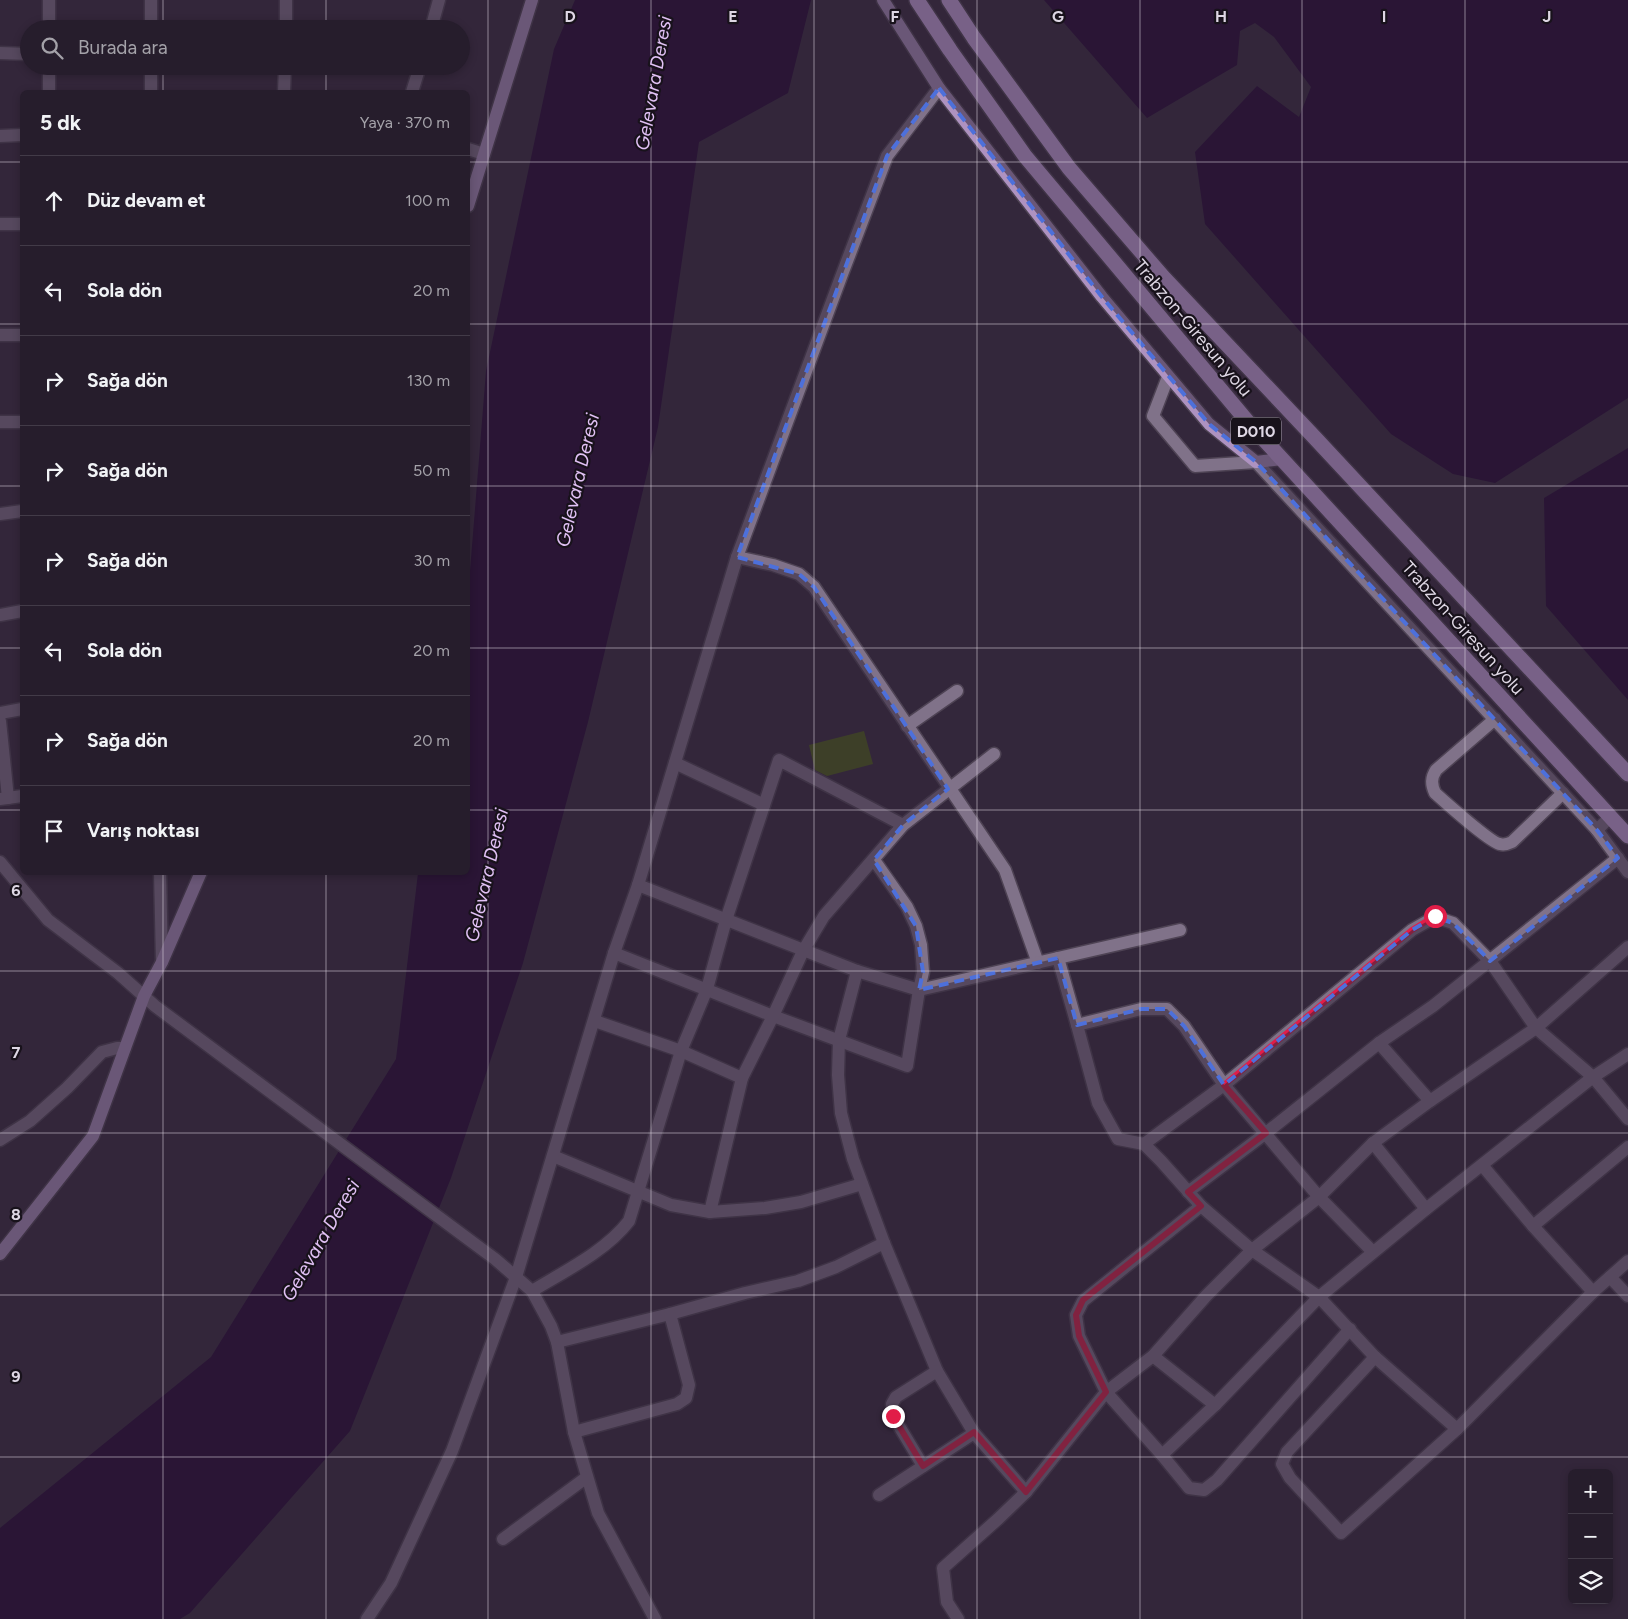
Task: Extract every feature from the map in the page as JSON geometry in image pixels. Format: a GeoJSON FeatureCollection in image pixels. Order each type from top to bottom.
{"type":"FeatureCollection","features":[{"type":"Feature","properties":{"kind":"highway","name":"Trabzon-Giresun yolu"},"geometry":{"type":"LineString","coordinates":[[917,0],[1025,156],[1247,421],[1628,836]]}},
{"type":"Feature","properties":{"kind":"highway","name":"Trabzon-Giresun yolu"},"geometry":{"type":"LineString","coordinates":[[949,0],[974,38],[1069,168],[1163,277],[1628,774]]}},
{"type":"Feature","properties":{"kind":"main road"},"geometry":{"type":"LineString","coordinates":[[470,200],[532,0]]}},
{"type":"Feature","properties":{"kind":"main road"},"geometry":{"type":"LineString","coordinates":[[883,0],[939,88],[1102,297],[1168,377],[1209,424],[1256,462],[1282,459]]}},
{"type":"Feature","properties":{"kind":"main road"},"geometry":{"type":"LineString","coordinates":[[0,1254],[93,1136],[144,996],[162,962],[200,875]]}},
{"type":"Feature","properties":{"kind":"street"},"geometry":{"type":"LineString","coordinates":[[49,0],[49,20]]}},
{"type":"Feature","properties":{"kind":"street"},"geometry":{"type":"LineString","coordinates":[[151,0],[151,20]]}},
{"type":"Feature","properties":{"kind":"street"},"geometry":{"type":"LineString","coordinates":[[286,0],[286,20]]}},
{"type":"Feature","properties":{"kind":"street"},"geometry":{"type":"LineString","coordinates":[[433,20],[439,0]]}},
{"type":"Feature","properties":{"kind":"street"},"geometry":{"type":"LineString","coordinates":[[0,54],[20,54]]}},
{"type":"Feature","properties":{"kind":"street"},"geometry":{"type":"LineString","coordinates":[[49,75],[49,90]]}},
{"type":"Feature","properties":{"kind":"street"},"geometry":{"type":"LineString","coordinates":[[151,75],[151,90]]}},
{"type":"Feature","properties":{"kind":"street"},"geometry":{"type":"LineString","coordinates":[[284,90],[285,75]]}},
{"type":"Feature","properties":{"kind":"street"},"geometry":{"type":"LineString","coordinates":[[413,90],[417,75]]}},
{"type":"Feature","properties":{"kind":"street"},"geometry":{"type":"LineString","coordinates":[[366,1619],[391,1583],[452,1451],[516,1276],[595,1021],[614,953],[638,885],[736,557],[887,156],[939,88]]}},
{"type":"Feature","properties":{"kind":"street"},"geometry":{"type":"LineString","coordinates":[[0,136],[20,135]]}},
{"type":"Feature","properties":{"kind":"street"},"geometry":{"type":"LineString","coordinates":[[470,150],[484,154]]}},
{"type":"Feature","properties":{"kind":"street"},"geometry":{"type":"LineString","coordinates":[[0,224],[20,224]]}},
{"type":"Feature","properties":{"kind":"street"},"geometry":{"type":"LineString","coordinates":[[0,336],[20,335]]}},
{"type":"Feature","properties":{"kind":"street"},"geometry":{"type":"LineString","coordinates":[[1168,377],[1153,416],[1195,466],[1256,462],[1597,830],[1628,872]]}},
{"type":"Feature","properties":{"kind":"street"},"geometry":{"type":"LineString","coordinates":[[0,422],[20,422]]}},
{"type":"Feature","properties":{"kind":"street"},"geometry":{"type":"LineString","coordinates":[[0,514],[20,511]]}},
{"type":"Feature","properties":{"kind":"street"},"geometry":{"type":"LineString","coordinates":[[736,557],[773,565],[799,574],[814,587],[1005,870],[1038,963]]}},
{"type":"Feature","properties":{"kind":"street"},"geometry":{"type":"LineString","coordinates":[[0,614],[20,611]]}},
{"type":"Feature","properties":{"kind":"street"},"geometry":{"type":"LineString","coordinates":[[907,726],[956,691]]}},
{"type":"Feature","properties":{"kind":"street"},"geometry":{"type":"LineString","coordinates":[[0,713],[20,709]]}},
{"type":"Feature","properties":{"kind":"street"},"geometry":{"type":"LineString","coordinates":[[1495,719],[1436,770],[1432,780],[1432,787],[1435,793],[1497,844],[1512,842],[1563,793]]}},
{"type":"Feature","properties":{"kind":"street"},"geometry":{"type":"LineString","coordinates":[[0,720],[4,798],[20,796]]}},
{"type":"Feature","properties":{"kind":"street"},"geometry":{"type":"LineString","coordinates":[[710,1212],[742,1078],[774,1016],[803,951],[824,916],[903,825],[994,754]]}},
{"type":"Feature","properties":{"kind":"street"},"geometry":{"type":"LineString","coordinates":[[532,1291],[603,1247],[620,1233],[629,1221],[681,1051],[707,989],[726,920],[779,760],[903,825]]}},
{"type":"Feature","properties":{"kind":"street"},"geometry":{"type":"LineString","coordinates":[[674,763],[764,805]]}},
{"type":"Feature","properties":{"kind":"street"},"geometry":{"type":"LineString","coordinates":[[1597,830],[1610,817]]}},
{"type":"Feature","properties":{"kind":"street"},"geometry":{"type":"LineString","coordinates":[[1188,1192],[1379,1043],[1433,1006],[1618,858]]}},
{"type":"Feature","properties":{"kind":"street"},"geometry":{"type":"LineString","coordinates":[[614,953],[907,1066],[923,972],[921,945],[916,926],[907,906],[874,860]]}},
{"type":"Feature","properties":{"kind":"street"},"geometry":{"type":"LineString","coordinates":[[0,862],[48,920],[118,972],[155,1006],[495,1259],[532,1291],[557,1342],[574,1432],[598,1513],[655,1619]]}},
{"type":"Feature","properties":{"kind":"street"},"geometry":{"type":"LineString","coordinates":[[160,875],[162,962]]}},
{"type":"Feature","properties":{"kind":"street"},"geometry":{"type":"LineString","coordinates":[[638,885],[803,951],[857,971],[919,990],[1180,930]]}},
{"type":"Feature","properties":{"kind":"street"},"geometry":{"type":"LineString","coordinates":[[1144,1144],[1224,1085],[1412,930],[1435,916],[1453,923],[1490,961],[1536,1028],[1594,1077],[1628,1119]]}},
{"type":"Feature","properties":{"kind":"street"},"geometry":{"type":"LineString","coordinates":[[958,1619],[947,1602],[943,1568],[998,1520],[1026,1492],[1106,1392],[1153,1356],[1206,1296],[1252,1250],[1319,1197],[1373,1143],[1536,1028],[1628,948]]}},
{"type":"Feature","properties":{"kind":"street"},"geometry":{"type":"LineString","coordinates":[[1058,958],[1098,1103],[1118,1139],[1144,1144],[1201,1206],[1252,1250],[1319,1297],[1375,1357],[1457,1430]]}},
{"type":"Feature","properties":{"kind":"street"},"geometry":{"type":"LineString","coordinates":[[857,971],[839,1040],[838,1075],[841,1113],[853,1159],[884,1243],[937,1371],[974,1432],[1026,1492]]}},
{"type":"Feature","properties":{"kind":"street"},"geometry":{"type":"LineString","coordinates":[[1077,1025],[1141,1009],[1167,1009],[1184,1026],[1224,1085],[1319,1197],[1373,1252]]}},
{"type":"Feature","properties":{"kind":"street"},"geometry":{"type":"LineString","coordinates":[[595,1021],[681,1051],[742,1078]]}},
{"type":"Feature","properties":{"kind":"street"},"geometry":{"type":"LineString","coordinates":[[1379,1043],[1430,1101]]}},
{"type":"Feature","properties":{"kind":"street"},"geometry":{"type":"LineString","coordinates":[[0,1140],[30,1122],[102,1052],[125,1048]]}},
{"type":"Feature","properties":{"kind":"street"},"geometry":{"type":"LineString","coordinates":[[1162,1455],[1215,1405],[1319,1297],[1426,1209],[1594,1077],[1628,1054]]}},
{"type":"Feature","properties":{"kind":"street"},"geometry":{"type":"LineString","coordinates":[[1373,1143],[1426,1209]]}},
{"type":"Feature","properties":{"kind":"street"},"geometry":{"type":"LineString","coordinates":[[1532,1226],[1628,1147]]}},
{"type":"Feature","properties":{"kind":"street"},"geometry":{"type":"LineString","coordinates":[[553,1156],[671,1205],[710,1212],[765,1208],[792,1203],[862,1184]]}},
{"type":"Feature","properties":{"kind":"street"},"geometry":{"type":"LineString","coordinates":[[1482,1165],[1532,1226],[1593,1292]]}},
{"type":"Feature","properties":{"kind":"street"},"geometry":{"type":"LineString","coordinates":[[1201,1206],[1083,1300],[1076,1315],[1079,1336],[1106,1392],[1189,1488],[1204,1490],[1217,1480],[1350,1329]]}},
{"type":"Feature","properties":{"kind":"street"},"geometry":{"type":"LineString","coordinates":[[557,1342],[798,1281],[836,1267],[884,1243]]}},
{"type":"Feature","properties":{"kind":"street"},"geometry":{"type":"LineString","coordinates":[[1375,1357],[1287,1452],[1282,1464],[1290,1478],[1341,1533],[1457,1430],[1593,1292],[1628,1260]]}},
{"type":"Feature","properties":{"kind":"street"},"geometry":{"type":"LineString","coordinates":[[1610,1277],[1628,1296]]}},
{"type":"Feature","properties":{"kind":"street"},"geometry":{"type":"LineString","coordinates":[[574,1432],[677,1404],[686,1398],[690,1385],[670,1314]]}},
{"type":"Feature","properties":{"kind":"street"},"geometry":{"type":"LineString","coordinates":[[1153,1356],[1215,1405]]}},
{"type":"Feature","properties":{"kind":"street"},"geometry":{"type":"LineString","coordinates":[[923,1466],[893,1416],[892,1404],[896,1397],[937,1371]]}},
{"type":"Feature","properties":{"kind":"street"},"geometry":{"type":"LineString","coordinates":[[878,1496],[974,1432]]}},
{"type":"Feature","properties":{"kind":"street"},"geometry":{"type":"LineString","coordinates":[[503,1539],[587,1476]]}},
{"type":"Feature","properties":{"kind":"highlighted area"},"geometry":{"type":"Polygon","coordinates":[[[939,88],[1102,297],[1209,424],[1256,462],[1597,830],[1618,858],[1490,961],[1453,923],[1435,917],[1412,930],[1224,1085],[1184,1026],[1167,1009],[1141,1009],[1077,1025],[1058,958],[919,990],[923,972],[916,926],[874,860],[903,825],[948,789],[814,587],[799,574],[737,557],[887,156],[939,88]]]}},
{"type":"Feature","properties":{"kind":"water","name":"Gelevara Deresi"},"geometry":{"type":"Polygon","coordinates":[[[575,0],[811,0],[788,93],[699,142],[658,427],[588,722],[523,963],[451,1178],[350,1431],[190,1613],[180,1619],[0,1619],[0,1528],[211,1357],[396,1059],[418,875],[470,875],[470,571],[486,371],[554,49],[575,0]]]}},
{"type":"Feature","properties":{"kind":"water"},"geometry":{"type":"Polygon","coordinates":[[[1044,0],[1628,0],[1628,398],[1495,483],[1453,474],[1391,434],[1205,224],[1195,152],[1257,86],[1299,117],[1311,87],[1274,37],[1255,23],[1240,31],[1237,65],[1147,118],[1044,0]]]}},
{"type":"Feature","properties":{"kind":"water"},"geometry":{"type":"Polygon","coordinates":[[[1628,448],[1628,700],[1546,606],[1544,498],[1628,448]]]}},
{"type":"Feature","properties":{"kind":"building"},"geometry":{"type":"Polygon","coordinates":[[[864,731],[873,764],[827,776],[815,770],[809,745],[864,731]]]}},
{"type":"Feature","properties":{"kind":"route"},"geometry":{"type":"LineString","coordinates":[[893,1416],[923,1466],[974,1432],[1026,1492],[1106,1392],[1079,1336],[1076,1315],[1083,1300],[1201,1206],[1188,1192],[1266,1133],[1224,1085],[1412,930],[1435,916]]}}]}
